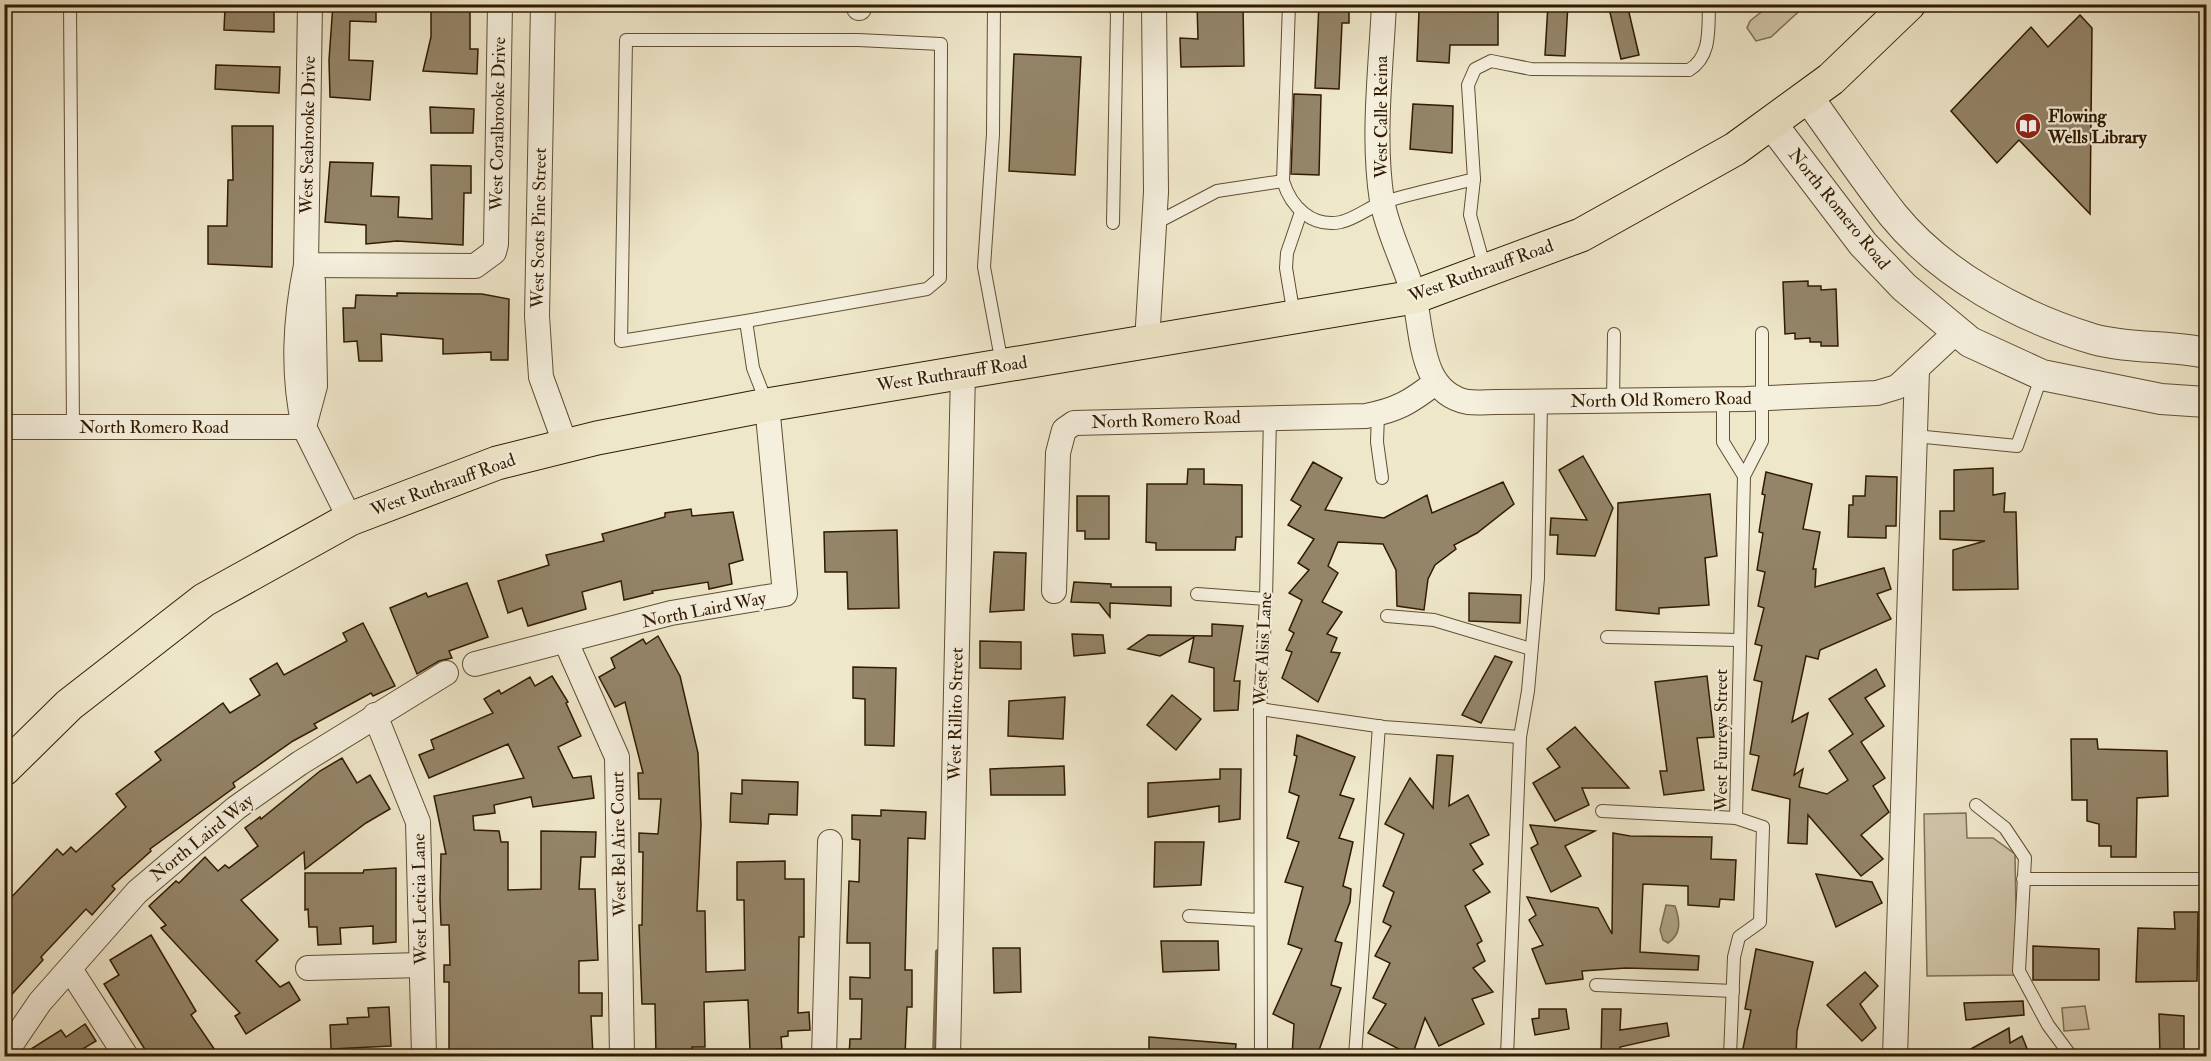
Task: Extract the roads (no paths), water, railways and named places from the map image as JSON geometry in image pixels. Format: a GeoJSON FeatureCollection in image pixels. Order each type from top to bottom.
{"type":"FeatureCollection","features":[{"type":"Feature","properties":{"kind":"main road","name":"West Ruthrauff Road"},"geometry":{"type":"LineString","coordinates":[[4,769],[69,705],[204,600],[350,519],[497,463],[566,446],[768,405],[1414,297],[1581,235],[1735,149],[1839,72],[1909,4]]}},
{"type":"Feature","properties":{"kind":"street","name":"West Seabrooke Drive"},"geometry":{"type":"LineString","coordinates":[[304,427],[315,386],[314,281],[306,265],[310,4]]}},
{"type":"Feature","properties":{"kind":"street","name":"West Coralbrooke Drive"},"geometry":{"type":"LineString","coordinates":[[306,265],[475,266],[494,252],[501,4]]}},
{"type":"Feature","properties":{"kind":"street","name":"West Scots Pine Street"},"geometry":{"type":"LineString","coordinates":[[543,4],[537,316],[541,377],[566,446]]}},
{"type":"Feature","properties":{"kind":"street"},"geometry":{"type":"LineString","coordinates":[[1147,342],[1154,224],[1154,4]]}},
{"type":"Feature","properties":{"kind":"street","name":"West Calle Reina"},"geometry":{"type":"LineString","coordinates":[[1384,4],[1378,156],[1383,203],[1414,297]]}},
{"type":"Feature","properties":{"kind":"street"},"geometry":{"type":"LineString","coordinates":[[1807,96],[1894,216],[1929,251],[1961,276],[2022,311],[2095,339],[2206,353]]}},
{"type":"Feature","properties":{"kind":"street","name":"North Romero Road"},"geometry":{"type":"LineString","coordinates":[[1771,123],[1863,244],[1904,287],[1970,342],[2042,375],[2161,399],[2206,402]]}},
{"type":"Feature","properties":{"kind":"street"},"geometry":{"type":"LineString","coordinates":[[1270,417],[1378,414],[1413,401],[1436,382],[1422,351],[1414,297]]}},
{"type":"Feature","properties":{"kind":"street","name":"North Old Romero Road"},"geometry":{"type":"LineString","coordinates":[[1436,382],[1449,393],[1467,402],[1723,399],[1877,393],[1897,387],[1957,331]]}},
{"type":"Feature","properties":{"kind":"street"},"geometry":{"type":"LineString","coordinates":[[1895,1056],[1917,370]]}},
{"type":"Feature","properties":{"kind":"street","name":"West Rillito Street"},"geometry":{"type":"LineString","coordinates":[[948,1056],[963,372]]}},
{"type":"Feature","properties":{"kind":"street","name":"North Laird Way"},"geometry":{"type":"LineString","coordinates":[[475,664],[671,613],[785,594],[768,405]]}},
{"type":"Feature","properties":{"kind":"street","name":"North Romero Road"},"geometry":{"type":"LineString","coordinates":[[1054,591],[1058,453],[1064,430],[1074,423],[1270,417]]}},
{"type":"Feature","properties":{"kind":"street","name":"North Romero Road"},"geometry":{"type":"LineString","coordinates":[[4,427],[304,427]]}},
{"type":"Feature","properties":{"kind":"street"},"geometry":{"type":"LineString","coordinates":[[304,427],[350,519]]}},
{"type":"Feature","properties":{"kind":"street","name":"West Bel Aire Court"},"geometry":{"type":"LineString","coordinates":[[566,642],[617,757],[622,1056]]}},
{"type":"Feature","properties":{"kind":"street","name":"North Laird Way"},"geometry":{"type":"LineString","coordinates":[[4,1055],[40,1002],[137,892],[237,808],[324,746],[446,673]]}},
{"type":"Feature","properties":{"kind":"street","name":"West Leticia Lane"},"geometry":{"type":"LineString","coordinates":[[375,715],[418,822],[424,1056]]}},
{"type":"Feature","properties":{"kind":"street"},"geometry":{"type":"LineString","coordinates":[[824,1056],[830,842]]}},
{"type":"Feature","properties":{"kind":"street"},"geometry":{"type":"LineString","coordinates":[[308,968],[421,965]]}},
{"type":"Feature","properties":{"kind":"street"},"geometry":{"type":"LineString","coordinates":[[70,969],[126,1056]]}},
{"type":"Feature","properties":{"kind":"lane"},"geometry":{"type":"LineString","coordinates":[[70,4],[73,427]]}},
{"type":"Feature","properties":{"kind":"lane"},"geometry":{"type":"LineString","coordinates":[[994,4],[993,134],[984,267],[1002,366]]}},
{"type":"Feature","properties":{"kind":"lane"},"geometry":{"type":"LineString","coordinates":[[1112,4],[1117,12],[1113,224]]}},
{"type":"Feature","properties":{"kind":"lane"},"geometry":{"type":"LineString","coordinates":[[1289,4],[1283,181],[1292,202],[1301,212],[1313,220],[1341,222],[1383,203],[1474,179]]}},
{"type":"Feature","properties":{"kind":"lane"},"geometry":{"type":"LineString","coordinates":[[1486,270],[1470,215],[1474,179],[1468,85],[1475,69],[1491,61],[1531,69],[1689,70],[1700,63],[1708,42],[1709,4]]}},
{"type":"Feature","properties":{"kind":"lane"},"geometry":{"type":"LineString","coordinates":[[626,40],[858,40],[941,44],[940,278],[927,289],[746,321],[621,341],[626,40]]}},
{"type":"Feature","properties":{"kind":"lane"},"geometry":{"type":"LineString","coordinates":[[1154,224],[1217,191],[1283,181]]}},
{"type":"Feature","properties":{"kind":"lane"},"geometry":{"type":"LineString","coordinates":[[1295,318],[1287,268],[1287,253],[1301,212]]}},
{"type":"Feature","properties":{"kind":"lane"},"geometry":{"type":"LineString","coordinates":[[746,321],[753,368],[768,405]]}},
{"type":"Feature","properties":{"kind":"lane"},"geometry":{"type":"LineString","coordinates":[[1744,476],[1762,441],[1762,333]]}},
{"type":"Feature","properties":{"kind":"lane"},"geometry":{"type":"LineString","coordinates":[[1613,401],[1614,334]]}},
{"type":"Feature","properties":{"kind":"lane"},"geometry":{"type":"LineString","coordinates":[[1915,436],[2017,446],[2042,375]]}},
{"type":"Feature","properties":{"kind":"lane"},"geometry":{"type":"LineString","coordinates":[[1723,399],[1723,442],[1744,476]]}},
{"type":"Feature","properties":{"kind":"lane"},"geometry":{"type":"LineString","coordinates":[[1507,1056],[1520,737],[1538,578],[1541,402]]}},
{"type":"Feature","properties":{"kind":"lane"},"geometry":{"type":"LineString","coordinates":[[1378,414],[1377,442],[1382,478]]}},
{"type":"Feature","properties":{"kind":"lane","name":"West Alsis Lane"},"geometry":{"type":"LineString","coordinates":[[1261,1056],[1260,709],[1266,599],[1270,417]]}},
{"type":"Feature","properties":{"kind":"lane","name":"West Furreys Street"},"geometry":{"type":"LineString","coordinates":[[1730,1056],[1734,957],[1739,937],[1760,922],[1763,827],[1736,818],[1744,476]]}},
{"type":"Feature","properties":{"kind":"lane"},"geometry":{"type":"LineString","coordinates":[[1197,594],[1266,599]]}},
{"type":"Feature","properties":{"kind":"lane"},"geometry":{"type":"LineString","coordinates":[[1387,616],[1434,620],[1531,649]]}},
{"type":"Feature","properties":{"kind":"lane"},"geometry":{"type":"LineString","coordinates":[[1607,637],[1739,640]]}},
{"type":"Feature","properties":{"kind":"lane"},"geometry":{"type":"LineString","coordinates":[[1260,709],[1379,726],[1520,737]]}},
{"type":"Feature","properties":{"kind":"lane"},"geometry":{"type":"LineString","coordinates":[[1355,1056],[1379,726]]}},
{"type":"Feature","properties":{"kind":"lane"},"geometry":{"type":"LineString","coordinates":[[1976,805],[2005,828],[2025,858],[2019,971],[2048,1025],[2071,1056]]}},
{"type":"Feature","properties":{"kind":"lane"},"geometry":{"type":"LineString","coordinates":[[1602,811],[1736,818]]}},
{"type":"Feature","properties":{"kind":"lane"},"geometry":{"type":"LineString","coordinates":[[2023,879],[2206,879]]}},
{"type":"Feature","properties":{"kind":"lane"},"geometry":{"type":"LineString","coordinates":[[1189,916],[1260,920]]}},
{"type":"Feature","properties":{"kind":"lane"},"geometry":{"type":"LineString","coordinates":[[1596,985],[1733,991]]}},
{"type":"Feature","properties":{"kind":"waterway"},"geometry":{"type":"LineString","coordinates":[[935,1056],[938,952]]}},
{"type":"Feature","properties":{"kind":"place","name":"Flowing Wells Library"},"geometry":{"type":"Point","coordinates":[2028,126]}}]}
